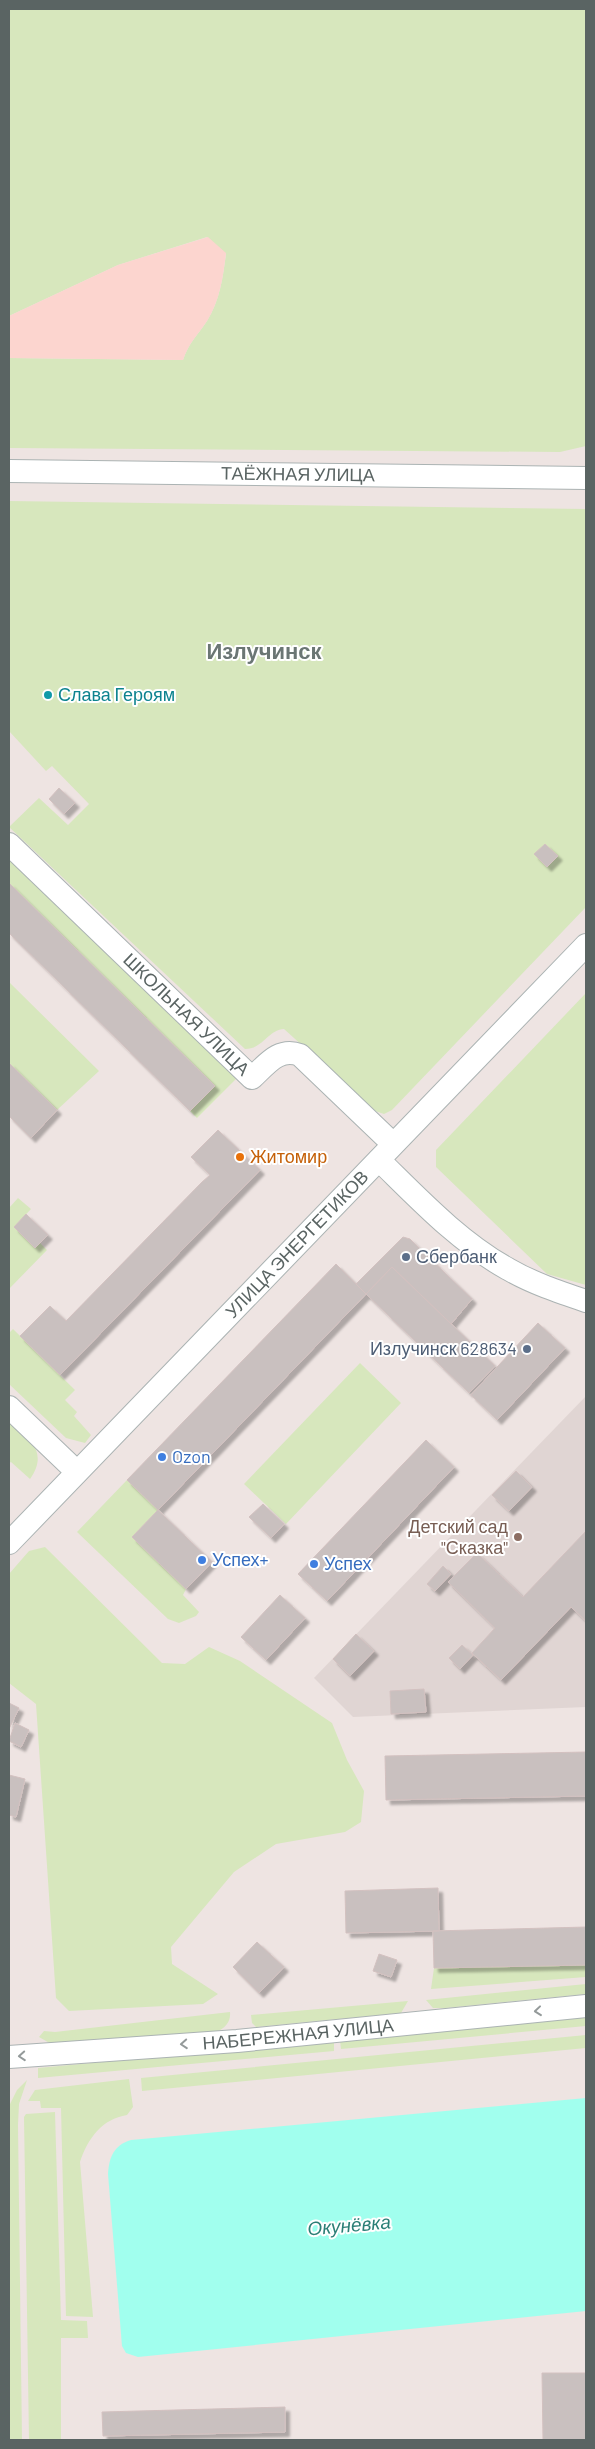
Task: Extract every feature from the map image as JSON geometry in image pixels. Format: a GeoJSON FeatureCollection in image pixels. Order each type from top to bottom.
{"type":"FeatureCollection","features":[{"type":"Feature","properties":{"kind":"street","name":"ТАЁЖНАЯ УЛИЦА"},"geometry":{"type":"LineString","coordinates":[[9,471],[586,478]]}},
{"type":"Feature","properties":{"kind":"street","name":"ШКОЛЬНАЯ УЛИЦА"},"geometry":{"type":"LineString","coordinates":[[9,844],[252,1078],[279,1054],[292,1052],[300,1055],[452,1228],[506,1268],[531,1281],[586,1301]]}},
{"type":"Feature","properties":{"kind":"street","name":"УЛИЦА ЭНЕРГЕТИКОВ"},"geometry":{"type":"LineString","coordinates":[[9,1543],[586,945]]}},
{"type":"Feature","properties":{"kind":"street"},"geometry":{"type":"LineString","coordinates":[[9,1407],[77,1472]]}},
{"type":"Feature","properties":{"kind":"street","name":"НАБЕРЕЖНАЯ УЛИЦА"},"geometry":{"type":"LineString","coordinates":[[9,2057],[237,2041],[586,2006]]}},
{"type":"Feature","properties":{"kind":"shaded area"},"geometry":{"type":"Polygon","coordinates":[[[9,9],[586,9],[586,446],[560,452],[9,448],[9,358],[183,360],[215,305],[222,280],[226,254],[207,237],[118,265],[9,316],[9,9]]]}},
{"type":"Feature","properties":{"kind":"shaded area"},"geometry":{"type":"Polygon","coordinates":[[[9,501],[586,509],[586,907],[392,1110],[384,1114],[375,1111],[284,1029],[278,1030],[256,1046],[245,1049],[9,827],[39,798],[68,825],[89,804],[52,766],[46,771],[9,731],[9,501]]]}},
{"type":"Feature","properties":{"kind":"shaded area"},"geometry":{"type":"Polygon","coordinates":[[[9,852],[236,1071],[236,1079],[197,1118],[190,1111],[215,1086],[9,883],[9,852]]]}},
{"type":"Feature","properties":{"kind":"shaded area"},"geometry":{"type":"Polygon","coordinates":[[[9,982],[99,1071],[57,1110],[9,1063],[9,982]]]}},
{"type":"Feature","properties":{"kind":"shaded area"},"geometry":{"type":"Polygon","coordinates":[[[586,993],[586,1285],[547,1274],[436,1167],[436,1150],[586,993]]]}},
{"type":"Feature","properties":{"kind":"shaded area"},"geometry":{"type":"Polygon","coordinates":[[[18,1198],[31,1209],[14,1227],[35,1248],[40,1243],[47,1250],[9,1289],[9,1208],[18,1198]]]}},
{"type":"Feature","properties":{"kind":"shaded area"},"geometry":{"type":"Polygon","coordinates":[[[13,1329],[75,1390],[65,1400],[77,1412],[74,1416],[91,1435],[85,1443],[66,1438],[9,1384],[9,1333],[13,1329]]]}},
{"type":"Feature","properties":{"kind":"shaded area"},"geometry":{"type":"Polygon","coordinates":[[[360,1363],[401,1403],[286,1524],[244,1484],[360,1363]]]}},
{"type":"Feature","properties":{"kind":"shaded area","name":"Детский сад \"Сказка\""},"geometry":{"type":"Polygon","coordinates":[[[586,1396],[586,1707],[353,1717],[314,1678],[586,1396]]]}},
{"type":"Feature","properties":{"kind":"shaded area"},"geometry":{"type":"Polygon","coordinates":[[[9,1417],[29,1438],[37,1452],[36,1469],[30,1479],[11,1462],[9,1463],[9,1417]]]}},
{"type":"Feature","properties":{"kind":"shaded area"},"geometry":{"type":"Polygon","coordinates":[[[127,1480],[158,1510],[132,1537],[186,1589],[183,1595],[199,1612],[196,1616],[179,1623],[168,1619],[77,1532],[127,1480]]]}},
{"type":"Feature","properties":{"kind":"shaded area"},"geometry":{"type":"Polygon","coordinates":[[[45,1547],[162,1663],[185,1664],[209,1647],[240,1661],[332,1723],[347,1760],[364,1791],[361,1822],[345,1832],[276,1844],[234,1872],[171,1947],[172,1964],[218,1994],[203,2004],[69,2011],[56,1998],[36,1704],[9,1683],[9,1574],[29,1551],[45,1547]]]}},
{"type":"Feature","properties":{"kind":"shaded area"},"geometry":{"type":"Polygon","coordinates":[[[586,1965],[586,1977],[431,1989],[434,1968],[586,1965]]]}},
{"type":"Feature","properties":{"kind":"shaded area"},"geometry":{"type":"Polygon","coordinates":[[[586,1984],[586,1994],[445,2008],[433,2008],[426,2000],[586,1984]]]}},
{"type":"Feature","properties":{"kind":"shaded area"},"geometry":{"type":"Polygon","coordinates":[[[408,2001],[401,2013],[256,2027],[252,2023],[251,2015],[408,2001]]]}},
{"type":"Feature","properties":{"kind":"shaded area"},"geometry":{"type":"Polygon","coordinates":[[[230,2012],[230,2019],[227,2024],[216,2032],[53,2045],[39,2037],[44,2031],[55,2032],[230,2012]]]}},
{"type":"Feature","properties":{"kind":"shaded area"},"geometry":{"type":"Polygon","coordinates":[[[586,2016],[586,2026],[341,2049],[340,2040],[586,2016]]]}},
{"type":"Feature","properties":{"kind":"shaded area"},"geometry":{"type":"Polygon","coordinates":[[[586,2035],[586,2048],[142,2091],[141,2078],[586,2035]]]}},
{"type":"Feature","properties":{"kind":"shaded area"},"geometry":{"type":"Polygon","coordinates":[[[334,2040],[334,2051],[38,2078],[38,2068],[334,2040]]]}},
{"type":"Feature","properties":{"kind":"shaded area"},"geometry":{"type":"Polygon","coordinates":[[[129,2079],[133,2107],[127,2115],[110,2121],[97,2131],[87,2145],[80,2162],[93,2317],[66,2316],[61,2108],[41,2108],[40,2101],[28,2101],[35,2090],[129,2079]]]}},
{"type":"Feature","properties":{"kind":"shaded area"},"geometry":{"type":"Polygon","coordinates":[[[27,2080],[19,2104],[18,2125],[22,2440],[9,2440],[9,2106],[17,2090],[27,2080]]]}},
{"type":"Feature","properties":{"kind":"shaded area"},"geometry":{"type":"Polygon","coordinates":[[[55,2112],[61,2320],[87,2321],[88,2338],[61,2338],[61,2440],[29,2440],[24,2117],[26,2114],[55,2112]]]}},
{"type":"Feature","properties":{"kind":"sand"},"geometry":{"type":"Polygon","coordinates":[[[208,237],[226,253],[222,280],[218,297],[211,313],[183,360],[9,358],[9,316],[118,265],[208,237]]]}},
{"type":"Feature","properties":{"kind":"water","name":"Окунёвка"},"geometry":{"type":"Polygon","coordinates":[[[586,2098],[586,2311],[138,2357],[126,2353],[122,2346],[108,2174],[111,2157],[117,2148],[125,2142],[586,2098]]]}},
{"type":"Feature","properties":{"kind":"building"},"geometry":{"type":"Polygon","coordinates":[[[59,788],[75,803],[64,814],[49,799],[59,788]]]}},
{"type":"Feature","properties":{"kind":"building"},"geometry":{"type":"Polygon","coordinates":[[[545,844],[558,856],[547,867],[534,854],[545,844]]]}},
{"type":"Feature","properties":{"kind":"building"},"geometry":{"type":"Polygon","coordinates":[[[9,883],[215,1086],[190,1111],[9,933],[9,883]]]}},
{"type":"Feature","properties":{"kind":"building"},"geometry":{"type":"Polygon","coordinates":[[[9,1063],[57,1110],[31,1138],[9,1116],[9,1063]]]}},
{"type":"Feature","properties":{"kind":"building"},"geometry":{"type":"Polygon","coordinates":[[[218,1130],[260,1170],[60,1375],[20,1336],[50,1306],[66,1321],[210,1175],[191,1157],[218,1130]]]}},
{"type":"Feature","properties":{"kind":"building"},"geometry":{"type":"Polygon","coordinates":[[[26,1214],[48,1235],[35,1248],[14,1227],[26,1214]]]}},
{"type":"Feature","properties":{"kind":"building"},"geometry":{"type":"Polygon","coordinates":[[[403,1237],[410,1239],[472,1299],[451,1324],[392,1267],[366,1294],[356,1284],[403,1237]]]}},
{"type":"Feature","properties":{"kind":"building"},"geometry":{"type":"Polygon","coordinates":[[[336,1264],[366,1294],[158,1510],[127,1480],[336,1264]]]}},
{"type":"Feature","properties":{"kind":"building"},"geometry":{"type":"Polygon","coordinates":[[[392,1267],[495,1366],[469,1393],[366,1294],[392,1267]]]}},
{"type":"Feature","properties":{"kind":"building"},"geometry":{"type":"Polygon","coordinates":[[[538,1323],[565,1348],[497,1420],[471,1395],[538,1323]]]}},
{"type":"Feature","properties":{"kind":"building"},"geometry":{"type":"Polygon","coordinates":[[[426,1440],[454,1467],[327,1601],[298,1574],[426,1440]]]}},
{"type":"Feature","properties":{"kind":"building"},"geometry":{"type":"Polygon","coordinates":[[[516,1471],[532,1487],[509,1511],[492,1495],[516,1471]]]}},
{"type":"Feature","properties":{"kind":"building"},"geometry":{"type":"Polygon","coordinates":[[[263,1504],[284,1524],[271,1538],[249,1517],[263,1504]]]}},
{"type":"Feature","properties":{"kind":"building"},"geometry":{"type":"Polygon","coordinates":[[[158,1510],[212,1562],[186,1589],[132,1537],[158,1510]]]}},
{"type":"Feature","properties":{"kind":"building"},"geometry":{"type":"Polygon","coordinates":[[[586,1531],[586,1621],[571,1607],[501,1680],[472,1653],[495,1628],[448,1582],[477,1553],[523,1597],[586,1531]]]}},
{"type":"Feature","properties":{"kind":"building"},"geometry":{"type":"Polygon","coordinates":[[[443,1566],[451,1574],[435,1591],[427,1584],[443,1566]]]}},
{"type":"Feature","properties":{"kind":"building"},"geometry":{"type":"Polygon","coordinates":[[[280,1595],[305,1618],[266,1660],[241,1637],[280,1595]]]}},
{"type":"Feature","properties":{"kind":"building"},"geometry":{"type":"Polygon","coordinates":[[[356,1634],[374,1651],[350,1676],[333,1659],[356,1634]]]}},
{"type":"Feature","properties":{"kind":"building"},"geometry":{"type":"Polygon","coordinates":[[[462,1645],[473,1655],[460,1669],[449,1658],[462,1645]]]}},
{"type":"Feature","properties":{"kind":"building"},"geometry":{"type":"Polygon","coordinates":[[[424,1689],[426,1712],[391,1714],[390,1691],[424,1689]]]}},
{"type":"Feature","properties":{"kind":"building"},"geometry":{"type":"Polygon","coordinates":[[[9,1703],[19,1708],[9,1729],[9,1703]]]}},
{"type":"Feature","properties":{"kind":"building"},"geometry":{"type":"Polygon","coordinates":[[[15,1723],[29,1730],[21,1747],[9,1741],[15,1723]]]}},
{"type":"Feature","properties":{"kind":"building"},"geometry":{"type":"Polygon","coordinates":[[[586,1752],[586,1796],[386,1800],[385,1756],[586,1752]]]}},
{"type":"Feature","properties":{"kind":"building"},"geometry":{"type":"Polygon","coordinates":[[[9,1775],[25,1779],[16,1817],[9,1815],[9,1775]]]}},
{"type":"Feature","properties":{"kind":"building"},"geometry":{"type":"Polygon","coordinates":[[[438,1888],[439,1931],[346,1933],[345,1891],[438,1888]]]}},
{"type":"Feature","properties":{"kind":"building"},"geometry":{"type":"Polygon","coordinates":[[[586,1927],[586,1965],[434,1968],[433,1931],[586,1927]]]}},
{"type":"Feature","properties":{"kind":"building"},"geometry":{"type":"Polygon","coordinates":[[[257,1942],[284,1967],[259,1993],[233,1967],[257,1942]]]}},
{"type":"Feature","properties":{"kind":"building"},"geometry":{"type":"Polygon","coordinates":[[[379,1954],[397,1960],[391,1977],[373,1971],[379,1954]]]}},
{"type":"Feature","properties":{"kind":"building"},"geometry":{"type":"Polygon","coordinates":[[[542,2373],[586,2373],[586,2440],[543,2440],[542,2373]]]}},
{"type":"Feature","properties":{"kind":"building"},"geometry":{"type":"Polygon","coordinates":[[[285,2407],[285,2432],[103,2436],[102,2412],[285,2407]]]}},
{"type":"Feature","properties":{"kind":"place","name":"Слава Героям"},"geometry":{"type":"Point","coordinates":[48,695]}},
{"type":"Feature","properties":{"kind":"place","name":"Житомир"},"geometry":{"type":"Point","coordinates":[240,1157]}},
{"type":"Feature","properties":{"kind":"place","name":"Сбербанк"},"geometry":{"type":"Point","coordinates":[406,1257]}},
{"type":"Feature","properties":{"kind":"place","name":"Излучинск 628634"},"geometry":{"type":"Point","coordinates":[527,1349]}},
{"type":"Feature","properties":{"kind":"place","name":"Ozon"},"geometry":{"type":"Point","coordinates":[162,1457]}},
{"type":"Feature","properties":{"kind":"place","name":"Детский сад \"Сказка\""},"geometry":{"type":"Point","coordinates":[518,1537]}},
{"type":"Feature","properties":{"kind":"place","name":"Успех+"},"geometry":{"type":"Point","coordinates":[202,1560]}},
{"type":"Feature","properties":{"kind":"place","name":"Успех"},"geometry":{"type":"Point","coordinates":[314,1564]}},
{"type":"Feature","properties":{"kind":"district","name":"Излучинск"},"geometry":{"type":"Point","coordinates":[264,651]}}]}
